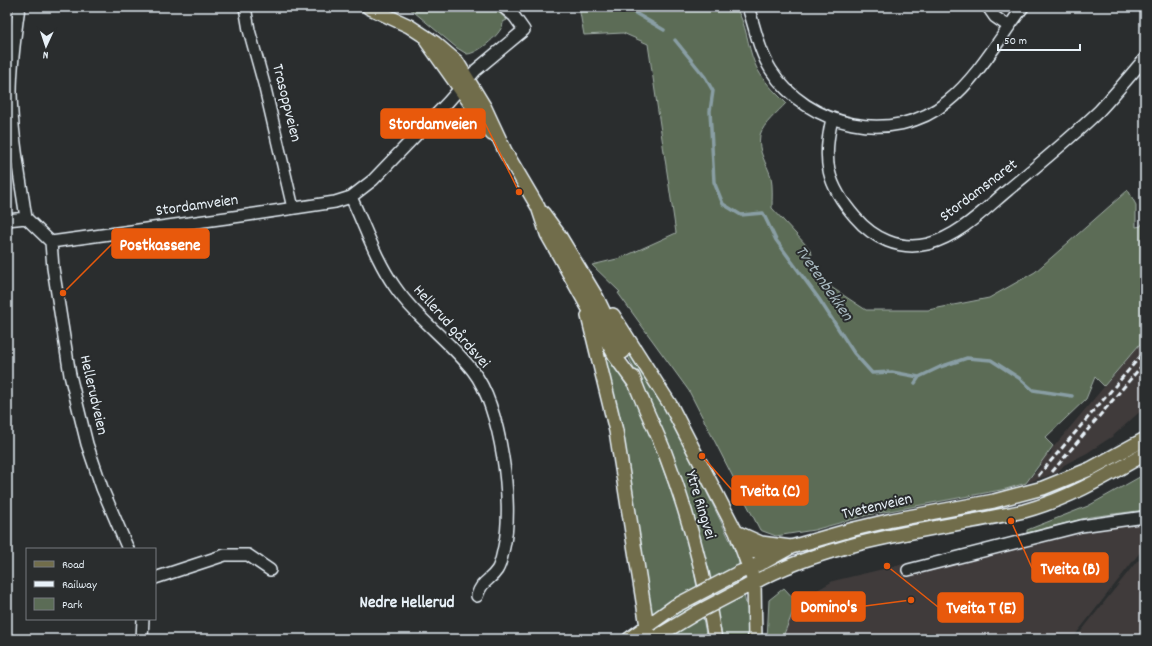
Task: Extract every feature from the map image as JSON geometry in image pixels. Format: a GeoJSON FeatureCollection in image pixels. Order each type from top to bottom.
{"type":"FeatureCollection","features":[{"type":"Feature","properties":{"kind":"main road"},"geometry":{"type":"LineString","coordinates":[[368,7],[401,22],[424,37],[463,83]]}},
{"type":"Feature","properties":{"kind":"main road","name":"Ytre Ringvei"},"geometry":{"type":"LineString","coordinates":[[463,83],[485,108],[505,152],[538,208],[554,227],[597,298],[624,354],[636,386],[666,455],[688,518],[704,584],[714,639]]}},
{"type":"Feature","properties":{"kind":"main road","name":"Ytre Ringvei"},"geometry":{"type":"LineString","coordinates":[[538,208],[547,234],[617,358],[636,386]]}},
{"type":"Feature","properties":{"kind":"main road"},"geometry":{"type":"LineString","coordinates":[[584,298],[616,431],[654,638]]}},
{"type":"Feature","properties":{"kind":"main road"},"geometry":{"type":"LineString","coordinates":[[597,298],[612,314],[660,388],[736,532],[751,568],[754,581],[755,639]]}},
{"type":"Feature","properties":{"kind":"main road","name":"Tvetenveien"},"geometry":{"type":"LineString","coordinates":[[629,639],[691,597],[785,550],[879,523],[994,501],[1031,492],[1068,479],[1145,439]]}},
{"type":"Feature","properties":{"kind":"main road","name":"Tvetenveien"},"geometry":{"type":"LineString","coordinates":[[654,638],[754,581],[796,563],[861,543],[1035,508],[1077,492],[1145,454]]}},
{"type":"Feature","properties":{"kind":"main road"},"geometry":{"type":"LineString","coordinates":[[736,532],[761,543],[785,550]]}},
{"type":"Feature","properties":{"kind":"main road"},"geometry":{"type":"LineString","coordinates":[[742,548],[756,552],[785,550]]}},
{"type":"Feature","properties":{"kind":"street"},"geometry":{"type":"LineString","coordinates":[[20,7],[14,44],[11,93],[16,149],[26,218],[51,242]]}},
{"type":"Feature","properties":{"kind":"street","name":"Trasoppveien"},"geometry":{"type":"LineString","coordinates":[[245,7],[249,30],[264,84],[293,208]]}},
{"type":"Feature","properties":{"kind":"street","name":"Stordamveien"},"geometry":{"type":"LineString","coordinates":[[51,242],[335,202],[351,197],[373,180],[463,83],[524,30],[514,16],[503,7]]}},
{"type":"Feature","properties":{"kind":"street"},"geometry":{"type":"LineString","coordinates":[[748,7],[762,51],[778,79],[804,105],[832,120],[858,125],[885,126],[905,122],[928,114],[946,104],[966,84],[1023,7]]}},
{"type":"Feature","properties":{"kind":"street"},"geometry":{"type":"LineString","coordinates":[[988,7],[995,18],[1008,26]]}},
{"type":"Feature","properties":{"kind":"street","name":"Stordamsnaret"},"geometry":{"type":"LineString","coordinates":[[832,120],[827,143],[827,166],[833,184],[844,205],[861,224],[881,240],[905,245],[927,244],[958,230],[1037,167],[1098,111],[1145,58]]}},
{"type":"Feature","properties":{"kind":"street","name":"Hellerud gårdsvei"},"geometry":{"type":"LineString","coordinates":[[351,197],[373,247],[395,287],[420,316],[474,373],[486,396],[495,425],[505,474],[507,511],[506,537],[502,556],[496,570],[480,585],[477,596]]}},
{"type":"Feature","properties":{"kind":"street"},"geometry":{"type":"LineString","coordinates":[[7,220],[26,218]]}},
{"type":"Feature","properties":{"kind":"street","name":"Hellerudveien"},"geometry":{"type":"LineString","coordinates":[[51,242],[53,268],[70,375],[87,444],[102,488],[128,548]]}},
{"type":"Feature","properties":{"kind":"street"},"geometry":{"type":"LineString","coordinates":[[908,570],[1081,526],[1145,517]]}},
{"type":"Feature","properties":{"kind":"street"},"geometry":{"type":"LineString","coordinates":[[156,578],[225,555],[248,555],[270,570]]}},
{"type":"Feature","properties":{"kind":"street"},"geometry":{"type":"LineString","coordinates":[[142,639],[143,620]]}},
{"type":"Feature","properties":{"kind":"shaded area"},"geometry":{"type":"Polygon","coordinates":[[[1145,338],[1145,407],[1113,436],[1087,453],[1064,465],[1057,473],[1026,483],[1041,466],[1041,462],[1047,454],[1050,455],[1051,450],[1145,338]]]}},
{"type":"Feature","properties":{"kind":"shaded area"},"geometry":{"type":"Polygon","coordinates":[[[1145,510],[1145,546],[1072,639],[782,639],[797,602],[833,581],[1111,514],[1145,510]]]}},
{"type":"Feature","properties":{"kind":"shaded area"},"geometry":{"type":"Polygon","coordinates":[[[1145,558],[1145,639],[1075,639],[1137,561],[1145,558]]]}},
{"type":"Feature","properties":{"kind":"green space"},"geometry":{"type":"Polygon","coordinates":[[[408,7],[493,7],[507,20],[503,22],[499,31],[490,42],[472,53],[467,54],[457,48],[408,7]]]}},
{"type":"Feature","properties":{"kind":"green space"},"geometry":{"type":"Polygon","coordinates":[[[579,7],[735,7],[742,20],[752,57],[761,75],[768,85],[786,103],[767,122],[760,135],[759,141],[761,152],[771,177],[772,208],[807,246],[812,254],[807,264],[816,272],[814,276],[866,310],[928,310],[989,298],[1035,272],[1128,190],[1136,205],[1136,227],[1141,226],[1145,218],[1145,338],[1104,386],[1095,377],[1086,399],[1045,438],[1053,446],[1026,483],[1006,489],[868,515],[814,530],[776,536],[760,530],[689,391],[618,293],[620,292],[592,265],[621,258],[676,233],[648,44],[623,33],[584,35],[579,7]]]}},
{"type":"Feature","properties":{"kind":"green space"},"geometry":{"type":"Polygon","coordinates":[[[624,343],[666,408],[739,559],[738,569],[749,617],[749,639],[722,639],[707,565],[694,517],[664,433],[622,344],[624,343]]]}},
{"type":"Feature","properties":{"kind":"green space"},"geometry":{"type":"Polygon","coordinates":[[[603,346],[645,420],[675,502],[690,551],[707,639],[656,639],[621,426],[601,347],[603,346]]]}},
{"type":"Feature","properties":{"kind":"green space"},"geometry":{"type":"Polygon","coordinates":[[[1145,474],[1145,510],[1090,517],[1027,533],[1027,530],[1088,506],[1145,474]]]}},
{"type":"Feature","properties":{"kind":"green space"},"geometry":{"type":"Polygon","coordinates":[[[784,588],[797,602],[782,639],[767,639],[769,600],[784,588]]]}},
{"type":"Feature","properties":{"kind":"waterway","name":"Tvetenbekken"},"geometry":{"type":"LineString","coordinates":[[625,7],[664,30]]}},
{"type":"Feature","properties":{"kind":"waterway","name":"Tvetenbekken"},"geometry":{"type":"LineString","coordinates":[[675,40],[705,77],[713,91],[710,111],[714,182],[723,204],[741,215],[763,213],[776,240],[819,299],[854,353],[872,373],[892,372],[919,377],[940,367],[967,358],[991,360],[1019,378],[1033,390],[1072,396]]}},
{"type":"Feature","properties":{"kind":"waterway","name":"Tvetenbekken"},"geometry":{"type":"LineString","coordinates":[[915,383],[919,377]]}},
{"type":"Feature","properties":{"kind":"railway"},"geometry":{"type":"LineString","coordinates":[[1038,476],[1145,351]]}},
{"type":"Feature","properties":{"kind":"railway"},"geometry":{"type":"LineString","coordinates":[[1052,472],[1145,362]]}},
{"type":"Feature","properties":{"kind":"place","name":"Stordamveien"},"geometry":{"type":"Point","coordinates":[519,192]}},
{"type":"Feature","properties":{"kind":"place","name":"Postkassene"},"geometry":{"type":"Point","coordinates":[63,293]}},
{"type":"Feature","properties":{"kind":"place","name":"Tveita (C)"},"geometry":{"type":"Point","coordinates":[702,456]}},
{"type":"Feature","properties":{"kind":"place","name":"Tveita (B)"},"geometry":{"type":"Point","coordinates":[1011,521]}},
{"type":"Feature","properties":{"kind":"place","name":"Tveita T (E)"},"geometry":{"type":"Point","coordinates":[887,566]}},
{"type":"Feature","properties":{"kind":"place","name":"Domino's"},"geometry":{"type":"Point","coordinates":[911,600]}},
{"type":"Feature","properties":{"kind":"district","name":"Nedre Hellerud"},"geometry":{"type":"Point","coordinates":[407,604]}}]}
